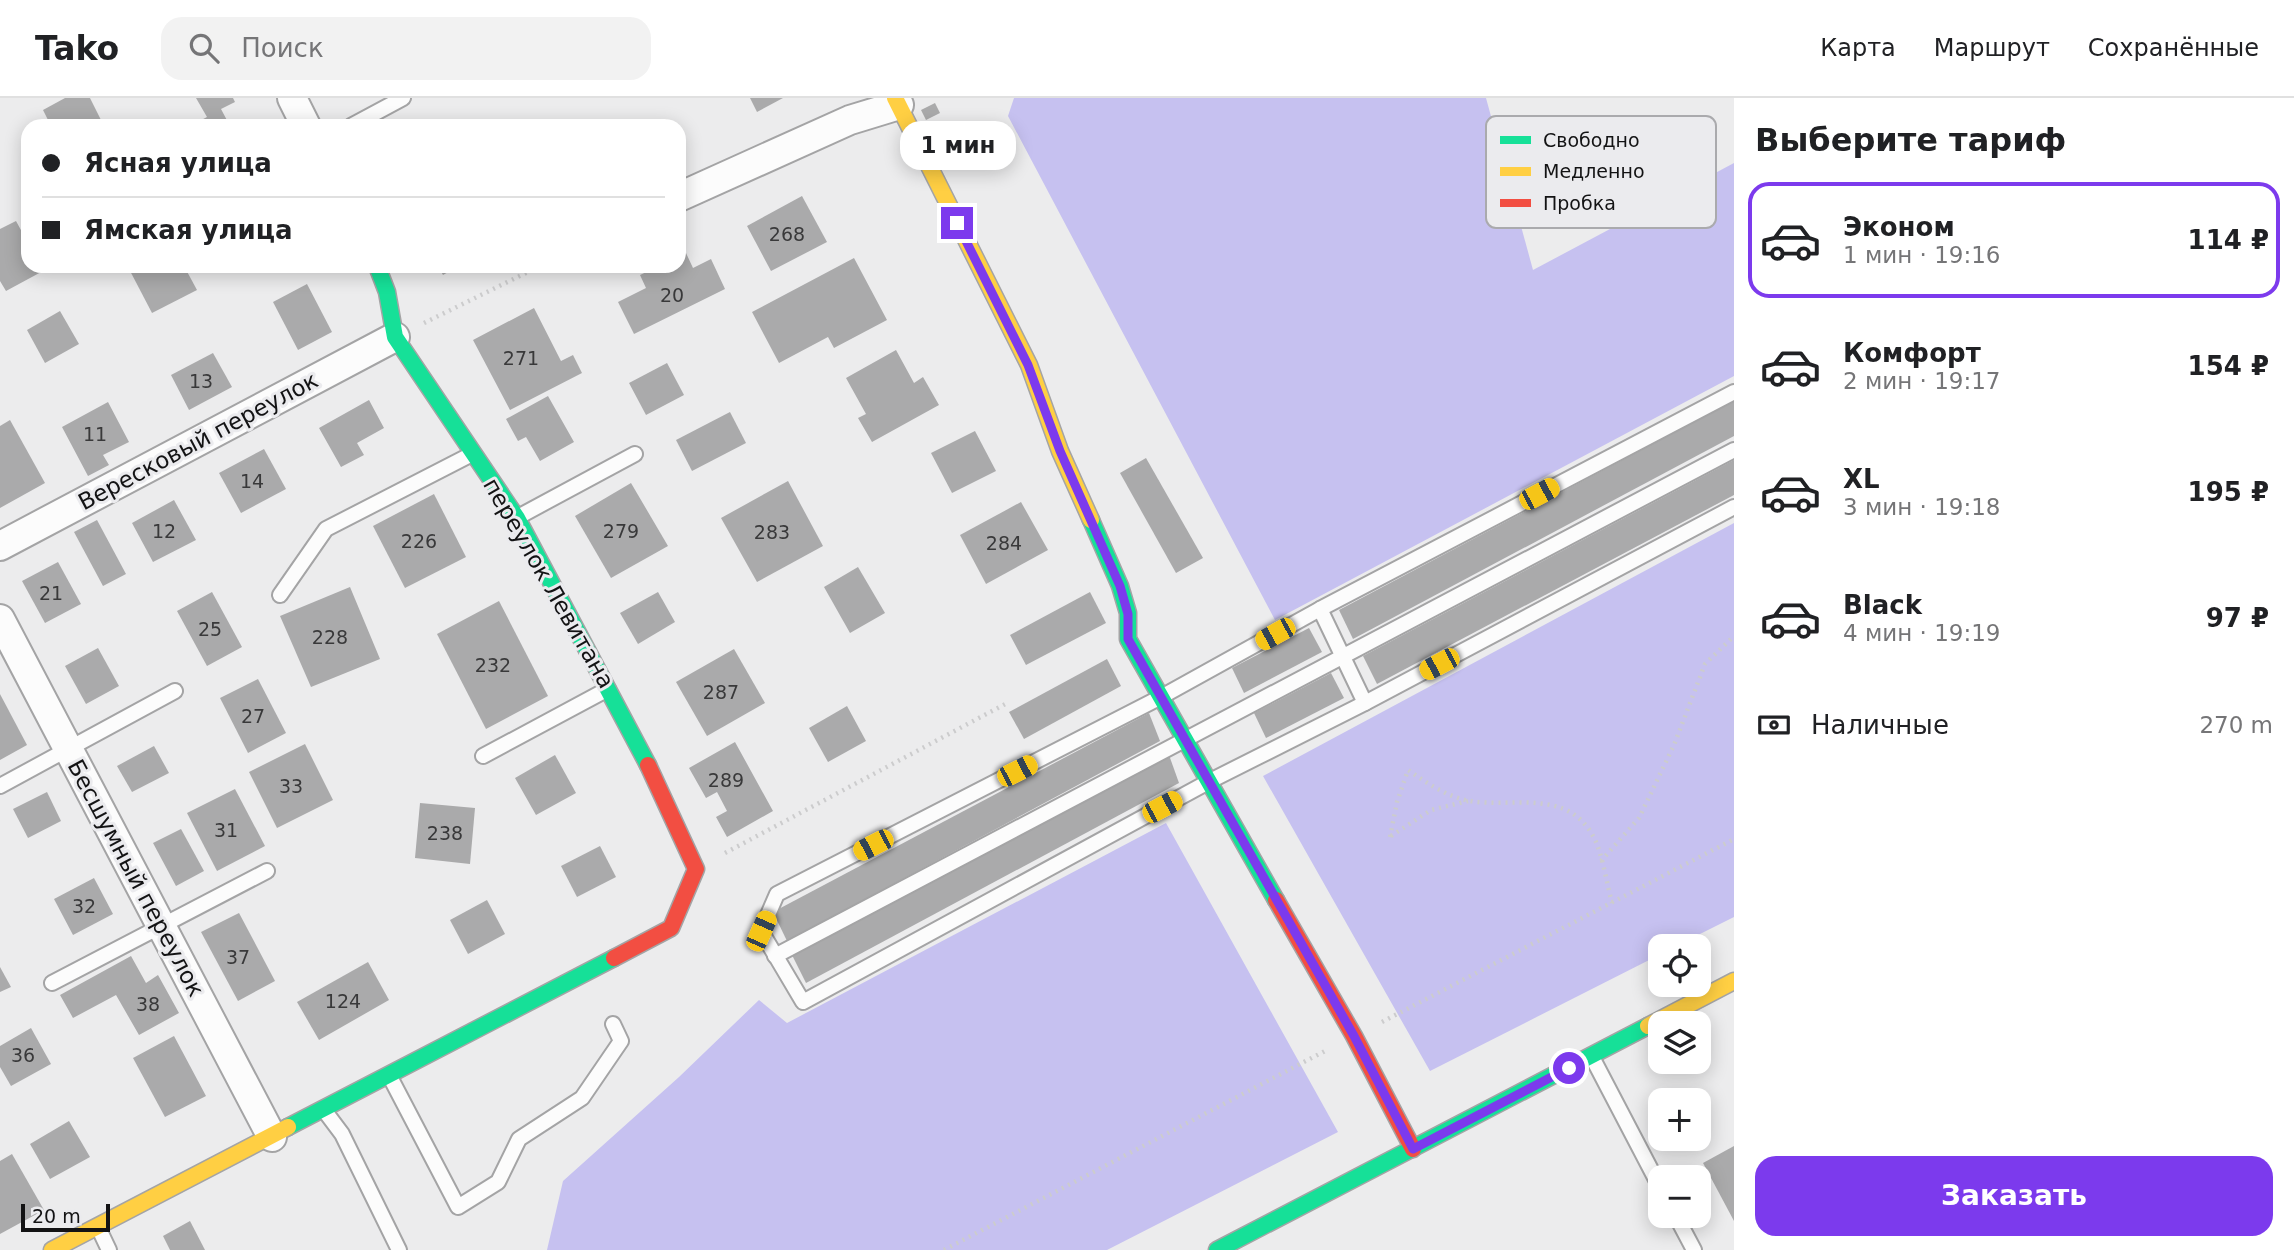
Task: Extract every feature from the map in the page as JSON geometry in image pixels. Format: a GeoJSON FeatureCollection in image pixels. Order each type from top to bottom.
{"type":"FeatureCollection","features":[{"type":"Feature","properties":{"kind":"street"},"geometry":{"type":"LineString","coordinates":[[292,98],[302,119]]}},
{"type":"Feature","properties":{"kind":"street"},"geometry":{"type":"LineString","coordinates":[[686,194],[901,100],[1028,365],[1060,451],[1120,586],[1128,614],[1128,639],[1354,1036],[1413,1149]]}},
{"type":"Feature","properties":{"kind":"street","name":"переулок Левитана"},"geometry":{"type":"LineString","coordinates":[[380,273],[387,292],[395,337],[517,518],[658,783],[696,869]]}},
{"type":"Feature","properties":{"kind":"street","name":"Вересковый переулок"},"geometry":{"type":"LineString","coordinates":[[0,546],[395,337]]}},
{"type":"Feature","properties":{"kind":"street","name":"Бесшумный переулок"},"geometry":{"type":"LineString","coordinates":[[0,620],[272,1137]]}},
{"type":"Feature","properties":{"kind":"street"},"geometry":{"type":"LineString","coordinates":[[52,1250],[671,928],[696,869]]}},
{"type":"Feature","properties":{"kind":"street"},"geometry":{"type":"LineString","coordinates":[[1217,1250],[1734,981]]}},
{"type":"Feature","properties":{"kind":"lane"},"geometry":{"type":"LineString","coordinates":[[364,119],[403,98]]}},
{"type":"Feature","properties":{"kind":"lane"},"geometry":{"type":"LineString","coordinates":[[1734,392],[1320,609],[1161,697],[777,894],[761,931],[803,1002],[1210,780],[1365,703],[1734,508]]}},
{"type":"Feature","properties":{"kind":"lane"},"geometry":{"type":"LineString","coordinates":[[775,956],[1734,450]]}},
{"type":"Feature","properties":{"kind":"lane"},"geometry":{"type":"LineString","coordinates":[[281,595],[326,529],[473,453]]}},
{"type":"Feature","properties":{"kind":"lane"},"geometry":{"type":"LineString","coordinates":[[517,518],[635,454]]}},
{"type":"Feature","properties":{"kind":"lane"},"geometry":{"type":"LineString","coordinates":[[1320,609],[1365,703]]}},
{"type":"Feature","properties":{"kind":"lane"},"geometry":{"type":"LineString","coordinates":[[483,756],[609,689]]}},
{"type":"Feature","properties":{"kind":"lane"},"geometry":{"type":"LineString","coordinates":[[0,786],[175,691]]}},
{"type":"Feature","properties":{"kind":"lane"},"geometry":{"type":"LineString","coordinates":[[52,983],[267,871]]}},
{"type":"Feature","properties":{"kind":"lane"},"geometry":{"type":"LineString","coordinates":[[389,1073],[458,1207],[498,1182],[519,1139],[582,1098],[621,1041],[613,1024]]}},
{"type":"Feature","properties":{"kind":"lane"},"geometry":{"type":"LineString","coordinates":[[1592,1057],[1648,1165]]}},
{"type":"Feature","properties":{"kind":"lane"},"geometry":{"type":"LineString","coordinates":[[323,1108],[342,1134],[399,1250]]}},
{"type":"Feature","properties":{"kind":"lane"},"geometry":{"type":"LineString","coordinates":[[99,1227],[109,1250]]}},
{"type":"Feature","properties":{"kind":"lane"},"geometry":{"type":"LineString","coordinates":[[1682,1228],[1694,1250]]}},
{"type":"Feature","properties":{"kind":"path"},"geometry":{"type":"LineString","coordinates":[[395,337],[526,273]]}},
{"type":"Feature","properties":{"kind":"path"},"geometry":{"type":"LineString","coordinates":[[1601,862],[1639,818],[1674,745],[1705,664],[1734,636]]}},
{"type":"Feature","properties":{"kind":"path"},"geometry":{"type":"LineString","coordinates":[[696,869],[1009,702]]}},
{"type":"Feature","properties":{"kind":"path"},"geometry":{"type":"LineString","coordinates":[[1470,801],[1436,789],[1408,770],[1397,802],[1390,837],[1431,810],[1470,801],[1537,801],[1574,813],[1593,836],[1612,903]]}},
{"type":"Feature","properties":{"kind":"shaded area"},"geometry":{"type":"Polygon","coordinates":[[[1014,98],[1486,98],[1491,116],[1486,116],[1486,228],[1522,228],[1533,270],[1612,228],[1716,228],[1716,173],[1734,163],[1734,376],[1275,620],[1008,116],[1014,98]]]}},
{"type":"Feature","properties":{"kind":"shaded area"},"geometry":{"type":"Polygon","coordinates":[[[1734,523],[1734,917],[1700,934],[1648,934],[1648,961],[1430,1071],[1263,776],[1734,523]]]}},
{"type":"Feature","properties":{"kind":"shaded area"},"geometry":{"type":"Polygon","coordinates":[[[1166,823],[1338,1132],[1107,1250],[547,1250],[563,1181],[679,1077],[759,1000],[787,1023],[1166,823]]]}},
{"type":"Feature","properties":{"kind":"building"},"geometry":{"type":"Polygon","coordinates":[[[65,98],[90,98],[100,119],[48,119],[43,110],[65,98]]]}},
{"type":"Feature","properties":{"kind":"building"},"geometry":{"type":"Polygon","coordinates":[[[196,98],[233,98],[235,102],[221,109],[226,119],[203,119],[207,117],[196,98]]]}},
{"type":"Feature","properties":{"kind":"building"},"geometry":{"type":"Polygon","coordinates":[[[750,98],[783,98],[757,112],[750,98]]]}},
{"type":"Feature","properties":{"kind":"building"},"geometry":{"type":"Polygon","coordinates":[[[935,103],[940,113],[926,120],[921,110],[935,103]]]}},
{"type":"Feature","properties":{"kind":"building"},"geometry":{"type":"Polygon","coordinates":[[[802,196],[827,242],[771,271],[747,226],[802,196]]]}},
{"type":"Feature","properties":{"kind":"building"},"geometry":{"type":"Polygon","coordinates":[[[16,221],[21,230],[21,273],[39,273],[6,291],[0,281],[0,229],[16,221]]]}},
{"type":"Feature","properties":{"kind":"building"},"geometry":{"type":"Polygon","coordinates":[[[686,253],[693,268],[711,259],[725,289],[634,334],[618,302],[646,288],[640,275],[686,273],[686,253]]]}},
{"type":"Feature","properties":{"kind":"building"},"geometry":{"type":"Polygon","coordinates":[[[854,258],[887,320],[834,348],[828,337],[779,363],[752,312],[854,258]]]}},
{"type":"Feature","properties":{"kind":"building"},"geometry":{"type":"Polygon","coordinates":[[[131,273],[188,273],[197,290],[152,313],[131,273]]]}},
{"type":"Feature","properties":{"kind":"building"},"geometry":{"type":"Polygon","coordinates":[[[307,284],[332,332],[298,350],[273,302],[307,284]]]}},
{"type":"Feature","properties":{"kind":"building"},"geometry":{"type":"Polygon","coordinates":[[[534,308],[561,361],[573,355],[582,373],[510,410],[473,340],[534,308]]]}},
{"type":"Feature","properties":{"kind":"building"},"geometry":{"type":"Polygon","coordinates":[[[60,311],[79,344],[45,363],[27,330],[60,311]]]}},
{"type":"Feature","properties":{"kind":"building"},"geometry":{"type":"Polygon","coordinates":[[[896,350],[914,383],[923,377],[939,405],[872,442],[858,418],[866,414],[846,378],[896,350]]]}},
{"type":"Feature","properties":{"kind":"building"},"geometry":{"type":"Polygon","coordinates":[[[213,353],[232,387],[189,410],[171,375],[213,353]]]}},
{"type":"Feature","properties":{"kind":"building"},"geometry":{"type":"Polygon","coordinates":[[[667,363],[684,395],[646,415],[629,383],[667,363]]]}},
{"type":"Feature","properties":{"kind":"building"},"geometry":{"type":"Polygon","coordinates":[[[548,396],[574,442],[540,461],[526,437],[518,441],[506,419],[548,396]]]}},
{"type":"Feature","properties":{"kind":"building"},"geometry":{"type":"Polygon","coordinates":[[[369,400],[384,428],[357,443],[364,455],[341,467],[319,428],[369,400]]]}},
{"type":"Feature","properties":{"kind":"building"},"geometry":{"type":"Polygon","coordinates":[[[1734,401],[1734,436],[1353,639],[1339,610],[1734,401]]]}},
{"type":"Feature","properties":{"kind":"building"},"geometry":{"type":"Polygon","coordinates":[[[108,402],[129,442],[103,455],[109,465],[88,476],[62,427],[108,402]]]}},
{"type":"Feature","properties":{"kind":"building"},"geometry":{"type":"Polygon","coordinates":[[[730,412],[746,443],[692,471],[676,440],[730,412]]]}},
{"type":"Feature","properties":{"kind":"building"},"geometry":{"type":"Polygon","coordinates":[[[10,420],[45,483],[0,508],[0,426],[10,420]]]}},
{"type":"Feature","properties":{"kind":"building"},"geometry":{"type":"Polygon","coordinates":[[[975,431],[996,471],[952,493],[931,453],[975,431]]]}},
{"type":"Feature","properties":{"kind":"building"},"geometry":{"type":"Polygon","coordinates":[[[264,449],[286,489],[241,513],[219,473],[264,449]]]}},
{"type":"Feature","properties":{"kind":"building"},"geometry":{"type":"Polygon","coordinates":[[[1146,458],[1203,558],[1176,573],[1120,473],[1146,458]]]}},
{"type":"Feature","properties":{"kind":"building"},"geometry":{"type":"Polygon","coordinates":[[[1734,460],[1734,495],[1377,684],[1363,656],[1734,460]]]}},
{"type":"Feature","properties":{"kind":"building"},"geometry":{"type":"Polygon","coordinates":[[[788,481],[823,546],[757,582],[721,518],[788,481]]]}},
{"type":"Feature","properties":{"kind":"building"},"geometry":{"type":"Polygon","coordinates":[[[631,483],[668,546],[611,578],[575,516],[631,483]]]}},
{"type":"Feature","properties":{"kind":"building"},"geometry":{"type":"Polygon","coordinates":[[[434,494],[466,557],[405,588],[373,526],[434,494]]]}},
{"type":"Feature","properties":{"kind":"building"},"geometry":{"type":"Polygon","coordinates":[[[174,500],[196,540],[153,562],[132,523],[174,500]]]}},
{"type":"Feature","properties":{"kind":"building"},"geometry":{"type":"Polygon","coordinates":[[[1021,502],[1048,550],[986,584],[960,535],[1021,502]]]}},
{"type":"Feature","properties":{"kind":"building"},"geometry":{"type":"Polygon","coordinates":[[[97,520],[126,574],[103,586],[74,532],[97,520]]]}},
{"type":"Feature","properties":{"kind":"building"},"geometry":{"type":"Polygon","coordinates":[[[58,562],[81,604],[45,623],[22,581],[58,562]]]}},
{"type":"Feature","properties":{"kind":"building"},"geometry":{"type":"Polygon","coordinates":[[[858,567],[885,613],[850,633],[824,587],[858,567]]]}},
{"type":"Feature","properties":{"kind":"building"},"geometry":{"type":"Polygon","coordinates":[[[350,587],[380,659],[311,687],[280,616],[350,587]]]}},
{"type":"Feature","properties":{"kind":"building"},"geometry":{"type":"Polygon","coordinates":[[[212,592],[242,647],[207,666],[177,611],[212,592]]]}},
{"type":"Feature","properties":{"kind":"building"},"geometry":{"type":"Polygon","coordinates":[[[658,592],[675,622],[638,644],[620,613],[658,592]]]}},
{"type":"Feature","properties":{"kind":"building"},"geometry":{"type":"Polygon","coordinates":[[[1090,592],[1106,623],[1026,665],[1010,635],[1090,592]]]}},
{"type":"Feature","properties":{"kind":"building"},"geometry":{"type":"Polygon","coordinates":[[[499,601],[548,696],[486,729],[437,634],[499,601]]]}},
{"type":"Feature","properties":{"kind":"building"},"geometry":{"type":"Polygon","coordinates":[[[1309,628],[1322,652],[1244,693],[1232,668],[1309,628]]]}},
{"type":"Feature","properties":{"kind":"building"},"geometry":{"type":"Polygon","coordinates":[[[98,648],[119,686],[86,704],[65,666],[98,648]]]}},
{"type":"Feature","properties":{"kind":"building"},"geometry":{"type":"Polygon","coordinates":[[[734,649],[765,703],[707,736],[676,682],[734,649]]]}},
{"type":"Feature","properties":{"kind":"building"},"geometry":{"type":"Polygon","coordinates":[[[1107,659],[1121,686],[1024,739],[1009,712],[1107,659]]]}},
{"type":"Feature","properties":{"kind":"building"},"geometry":{"type":"Polygon","coordinates":[[[1331,673],[1344,698],[1266,738],[1254,713],[1331,673]]]}},
{"type":"Feature","properties":{"kind":"building"},"geometry":{"type":"Polygon","coordinates":[[[258,679],[286,733],[248,753],[220,698],[258,679]]]}},
{"type":"Feature","properties":{"kind":"building"},"geometry":{"type":"Polygon","coordinates":[[[0,694],[27,745],[0,760],[0,694]]]}},
{"type":"Feature","properties":{"kind":"building"},"geometry":{"type":"Polygon","coordinates":[[[847,706],[866,741],[828,762],[809,728],[847,706]]]}},
{"type":"Feature","properties":{"kind":"building"},"geometry":{"type":"Polygon","coordinates":[[[1149,713],[1160,741],[787,941],[773,912],[1149,713]]]}},
{"type":"Feature","properties":{"kind":"building"},"geometry":{"type":"Polygon","coordinates":[[[735,742],[773,811],[727,837],[716,817],[727,811],[717,792],[706,798],[689,768],[735,742]]]}},
{"type":"Feature","properties":{"kind":"building"},"geometry":{"type":"Polygon","coordinates":[[[305,744],[333,800],[277,828],[249,772],[305,744]]]}},
{"type":"Feature","properties":{"kind":"building"},"geometry":{"type":"Polygon","coordinates":[[[154,746],[169,773],[132,792],[117,766],[154,746]]]}},
{"type":"Feature","properties":{"kind":"building"},"geometry":{"type":"Polygon","coordinates":[[[555,755],[576,793],[536,815],[515,778],[555,755]]]}},
{"type":"Feature","properties":{"kind":"building"},"geometry":{"type":"Polygon","coordinates":[[[1169,755],[1179,783],[806,983],[792,955],[1169,755]]]}},
{"type":"Feature","properties":{"kind":"building"},"geometry":{"type":"Polygon","coordinates":[[[235,789],[265,846],[217,871],[187,813],[235,789]]]}},
{"type":"Feature","properties":{"kind":"building"},"geometry":{"type":"Polygon","coordinates":[[[47,792],[61,821],[28,838],[13,809],[47,792]]]}},
{"type":"Feature","properties":{"kind":"building"},"geometry":{"type":"Polygon","coordinates":[[[420,803],[475,808],[470,864],[415,858],[420,803]]]}},
{"type":"Feature","properties":{"kind":"building"},"geometry":{"type":"Polygon","coordinates":[[[181,829],[204,871],[176,886],[153,843],[181,829]]]}},
{"type":"Feature","properties":{"kind":"building"},"geometry":{"type":"Polygon","coordinates":[[[600,846],[616,877],[577,897],[561,866],[600,846]]]}},
{"type":"Feature","properties":{"kind":"building"},"geometry":{"type":"Polygon","coordinates":[[[94,878],[113,914],[73,935],[54,899],[94,878]]]}},
{"type":"Feature","properties":{"kind":"building"},"geometry":{"type":"Polygon","coordinates":[[[487,900],[505,934],[468,954],[450,920],[487,900]]]}},
{"type":"Feature","properties":{"kind":"building"},"geometry":{"type":"Polygon","coordinates":[[[239,913],[275,981],[238,1001],[201,932],[239,913]]]}},
{"type":"Feature","properties":{"kind":"building"},"geometry":{"type":"Polygon","coordinates":[[[131,956],[146,983],[158,975],[179,1013],[139,1035],[116,995],[73,1018],[60,995],[131,956]]]}},
{"type":"Feature","properties":{"kind":"building"},"geometry":{"type":"Polygon","coordinates":[[[368,962],[389,1000],[319,1040],[297,1002],[368,962]]]}},
{"type":"Feature","properties":{"kind":"building"},"geometry":{"type":"Polygon","coordinates":[[[0,967],[11,987],[0,992],[0,967]]]}},
{"type":"Feature","properties":{"kind":"building"},"geometry":{"type":"Polygon","coordinates":[[[31,1028],[51,1064],[11,1086],[0,1067],[0,1046],[31,1028]]]}},
{"type":"Feature","properties":{"kind":"building"},"geometry":{"type":"Polygon","coordinates":[[[174,1036],[206,1096],[165,1117],[133,1058],[174,1036]]]}},
{"type":"Feature","properties":{"kind":"building"},"geometry":{"type":"Polygon","coordinates":[[[69,1121],[90,1157],[50,1179],[30,1144],[69,1121]]]}},
{"type":"Feature","properties":{"kind":"building"},"geometry":{"type":"Polygon","coordinates":[[[1734,1146],[1734,1221],[1711,1178],[1711,1165],[1703,1163],[1734,1146]]]}},
{"type":"Feature","properties":{"kind":"building"},"geometry":{"type":"Polygon","coordinates":[[[12,1154],[44,1210],[0,1234],[0,1161],[12,1154]]]}},
{"type":"Feature","properties":{"kind":"building"},"geometry":{"type":"Polygon","coordinates":[[[190,1221],[205,1250],[170,1250],[163,1236],[190,1221]]]}},
{"type":"Feature","properties":{"kind":"traffic: fast"},"geometry":{"type":"LineString","coordinates":[[380,273],[387,292],[395,337],[517,518],[648,765]]}},
{"type":"Feature","properties":{"kind":"traffic: fast"},"geometry":{"type":"LineString","coordinates":[[1091,520],[1120,586],[1128,613],[1128,639],[1276,900]]}},
{"type":"Feature","properties":{"kind":"traffic: fast"},"geometry":{"type":"LineString","coordinates":[[288,1127],[614,958]]}},
{"type":"Feature","properties":{"kind":"traffic: fast"},"geometry":{"type":"LineString","coordinates":[[1217,1250],[1648,1026]]}},
{"type":"Feature","properties":{"kind":"traffic: slow"},"geometry":{"type":"LineString","coordinates":[[895,98],[1029,365],[1060,451],[1091,520]]}},
{"type":"Feature","properties":{"kind":"traffic: slow"},"geometry":{"type":"LineString","coordinates":[[1677,1011],[1734,981]]}},
{"type":"Feature","properties":{"kind":"traffic: slow"},"geometry":{"type":"LineString","coordinates":[[52,1250],[288,1127]]}},
{"type":"Feature","properties":{"kind":"traffic: jam"},"geometry":{"type":"LineString","coordinates":[[614,958],[671,928],[696,869],[648,765]]}},
{"type":"Feature","properties":{"kind":"traffic: jam"},"geometry":{"type":"LineString","coordinates":[[1276,900],[1354,1036],[1413,1149]]}},
{"type":"Feature","properties":{"kind":"route"},"geometry":{"type":"LineString","coordinates":[[957,223],[1028,365],[1060,451],[1120,586],[1128,614],[1128,639],[1354,1036],[1413,1149],[1569,1068]]}}]}
